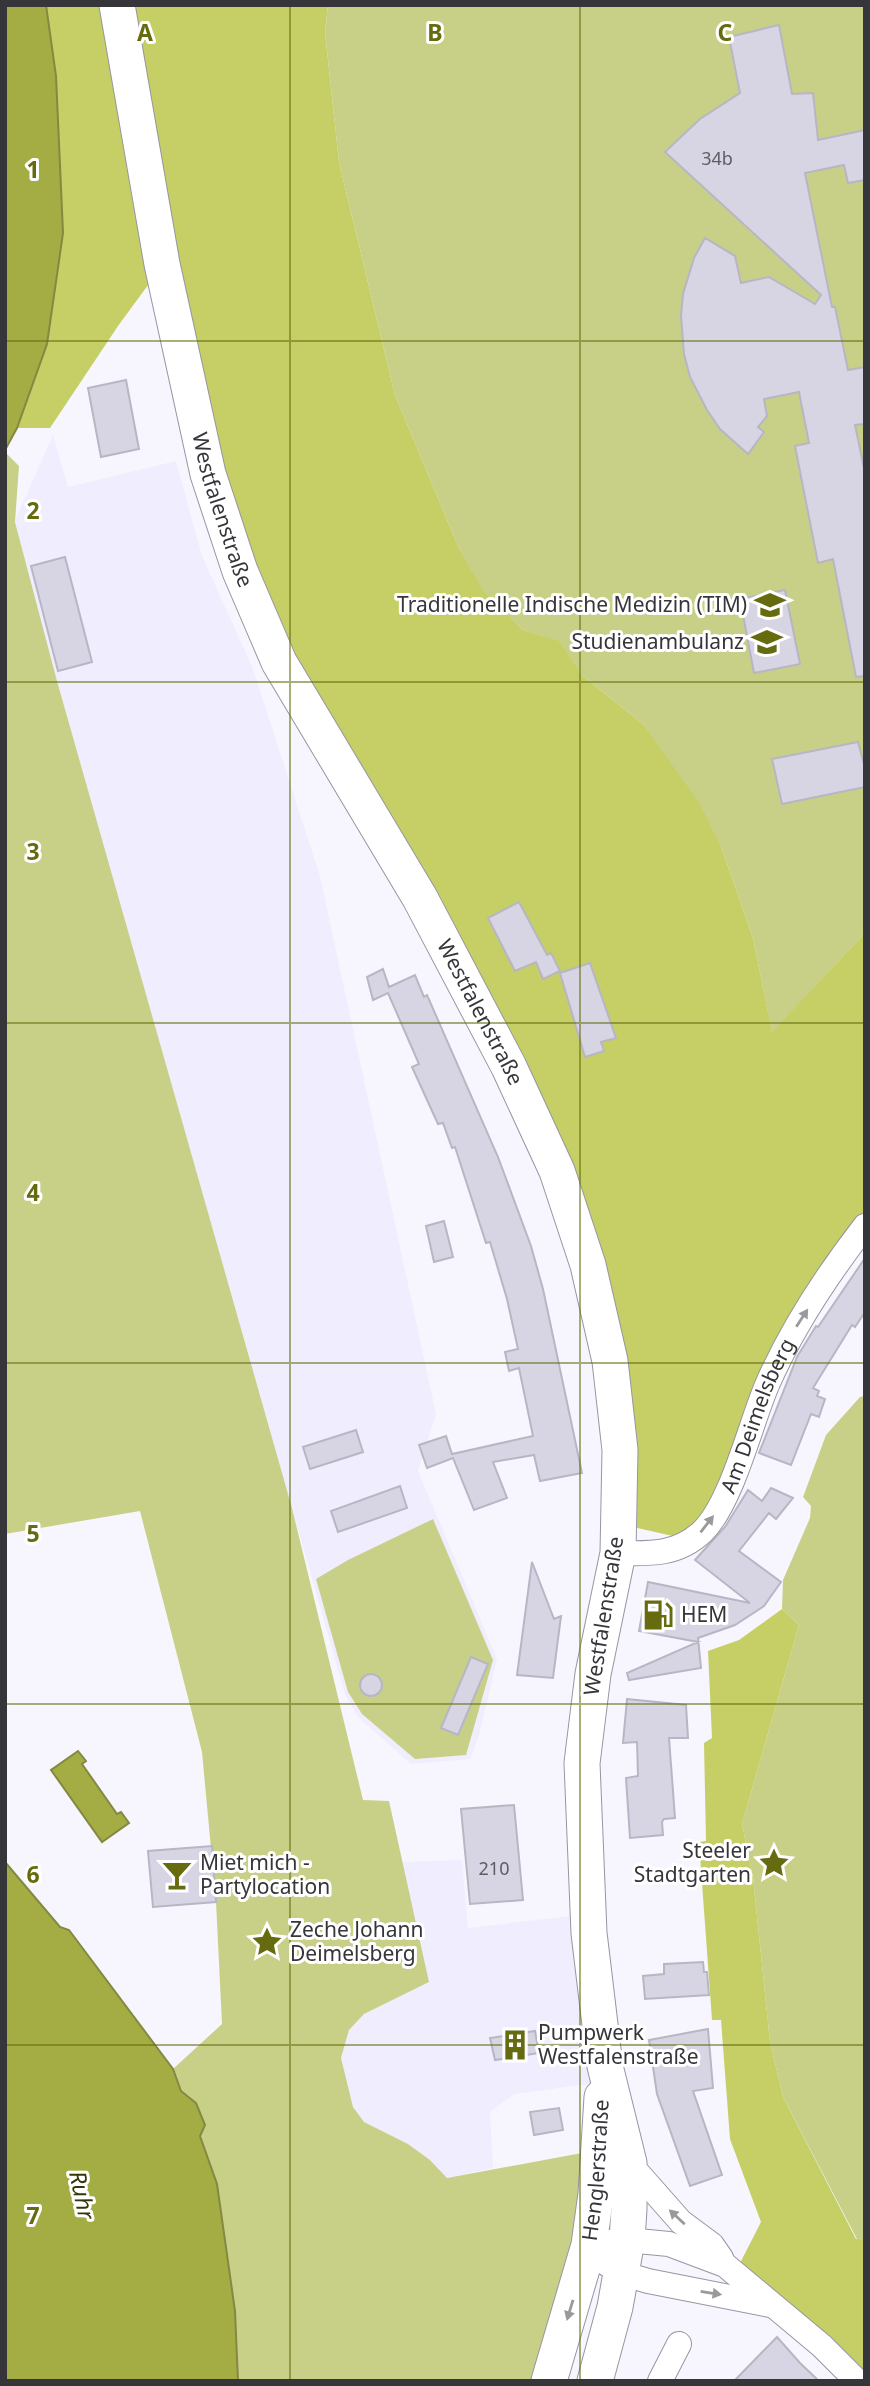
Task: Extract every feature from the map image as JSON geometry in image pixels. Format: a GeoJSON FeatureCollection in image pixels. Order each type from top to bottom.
{"type":"FeatureCollection","features":[{"type":"Feature","properties":{"kind":"main road","name":"Westfalenstraße"},"geometry":{"type":"LineString","coordinates":[[117,5],[162,264],[205,462],[240,571],[279,662],[420,898],[509,1067],[557,1171],[588,1265],[610,1361],[634,1554],[593,1675],[582,1763],[589,1933],[605,2066]]}},
{"type":"Feature","properties":{"kind":"main road","name":"Henglerstraße"},"geometry":{"type":"LineString","coordinates":[[595,2381],[615,2308],[632,2265],[629,2163],[605,2066]]}},
{"type":"Feature","properties":{"kind":"main road","name":"Henglerstraße"},"geometry":{"type":"LineString","coordinates":[[549,2381],[589,2245],[596,2194],[605,2066]]}},
{"type":"Feature","properties":{"kind":"street","name":"Am Deimelsberg"},"geometry":{"type":"LineString","coordinates":[[634,1554],[676,1550],[703,1531],[722,1504],[767,1385],[796,1327],[865,1226]]}},
{"type":"Feature","properties":{"kind":"street"},"geometry":{"type":"LineString","coordinates":[[629,2163],[681,2222],[712,2245],[725,2265],[822,2346],[857,2381]]}},
{"type":"Feature","properties":{"kind":"street"},"geometry":{"type":"LineString","coordinates":[[632,2265],[669,2244],[725,2265]]}},
{"type":"Feature","properties":{"kind":"street"},"geometry":{"type":"LineString","coordinates":[[589,2245],[632,2265],[774,2305]]}},
{"type":"Feature","properties":{"kind":"street"},"geometry":{"type":"LineString","coordinates":[[660,2381],[679,2344]]}},
{"type":"Feature","properties":{"kind":"shaded area"},"geometry":{"type":"Polygon","coordinates":[[[46,5],[109,5],[162,266],[50,428],[17,428],[47,344],[63,233],[56,76],[46,5]]]}},
{"type":"Feature","properties":{"kind":"shaded area"},"geometry":{"type":"Polygon","coordinates":[[[122,5],[328,5],[325,32],[339,162],[395,395],[458,546],[484,592],[523,630],[559,641],[583,676],[643,724],[700,804],[722,849],[753,938],[772,1032],[865,933],[865,1217],[711,1516],[677,1537],[620,1524],[621,1450],[558,1172],[242,571],[122,5]]]}},
{"type":"Feature","properties":{"kind":"shaded area"},"geometry":{"type":"Polygon","coordinates":[[[328,5],[865,5],[865,933],[772,1033],[753,938],[722,849],[643,724],[583,676],[559,642],[523,630],[484,593],[458,546],[395,395],[339,162],[325,32],[328,5]]]}},
{"type":"Feature","properties":{"kind":"shaded area"},"geometry":{"type":"Polygon","coordinates":[[[53,435],[68,487],[176,461],[202,556],[252,666],[320,876],[436,1414],[418,1471],[497,1659],[479,1736],[470,1759],[411,1764],[358,1717],[345,1694],[57,681],[15,521],[53,435]]]}},
{"type":"Feature","properties":{"kind":"shaded area"},"geometry":{"type":"Polygon","coordinates":[[[5,452],[19,466],[15,522],[57,681],[292,1508],[363,1800],[389,1801],[429,1982],[364,2014],[349,2030],[341,2058],[353,2107],[364,2122],[408,2144],[430,2160],[447,2178],[598,2150],[547,2381],[238,2381],[235,2311],[217,2184],[200,2136],[196,2103],[181,2091],[173,2069],[222,2024],[216,1902],[202,1752],[140,1511],[5,1534],[5,452]]]}},
{"type":"Feature","properties":{"kind":"shaded area"},"geometry":{"type":"Polygon","coordinates":[[[865,1396],[865,2243],[858,2241],[783,2097],[770,2042],[753,1877],[742,1824],[799,1625],[782,1609],[783,1580],[810,1518],[811,1506],[803,1497],[826,1435],[860,1397],[865,1396]]]}},
{"type":"Feature","properties":{"kind":"shaded area"},"geometry":{"type":"Polygon","coordinates":[[[433,1519],[493,1660],[466,1755],[415,1759],[362,1714],[348,1692],[316,1579],[348,1560],[433,1519]]]}},
{"type":"Feature","properties":{"kind":"shaded area"},"geometry":{"type":"Polygon","coordinates":[[[782,1609],[799,1625],[742,1824],[753,1877],[770,2042],[783,2097],[856,2239],[865,2241],[865,2381],[737,2269],[761,2222],[730,2139],[721,2020],[712,2020],[699,1842],[706,1841],[704,1743],[712,1738],[708,1651],[739,1640],[782,1609]]]}},
{"type":"Feature","properties":{"kind":"shaded area"},"geometry":{"type":"Polygon","coordinates":[[[462,1860],[468,1928],[580,1915],[597,2083],[514,2094],[490,2112],[493,2168],[447,2178],[430,2160],[408,2144],[364,2122],[353,2107],[341,2058],[349,2030],[364,2014],[429,1982],[402,1862],[462,1860]]]}},
{"type":"Feature","properties":{"kind":"water"},"geometry":{"type":"Polygon","coordinates":[[[5,5],[46,5],[56,76],[63,233],[47,344],[17,428],[5,450],[5,5]]]}},
{"type":"Feature","properties":{"kind":"water"},"geometry":{"type":"Polygon","coordinates":[[[78,1751],[86,1761],[82,1764],[117,1814],[121,1812],[129,1823],[102,1842],[51,1770],[78,1751]]]}},
{"type":"Feature","properties":{"kind":"water","name":"Ruhr"},"geometry":{"type":"Polygon","coordinates":[[[5,1862],[60,1927],[69,1930],[173,2069],[181,2091],[196,2103],[205,2125],[200,2136],[217,2184],[235,2311],[238,2381],[5,2381],[5,1862]]]}},
{"type":"Feature","properties":{"kind":"building"},"geometry":{"type":"Polygon","coordinates":[[[779,25],[792,94],[813,93],[818,140],[865,130],[865,180],[848,183],[844,165],[805,173],[832,307],[835,307],[848,370],[865,367],[865,424],[855,425],[865,473],[865,676],[856,677],[833,559],[818,563],[795,446],[809,443],[799,392],[764,399],[767,416],[758,427],[764,432],[748,454],[720,429],[707,410],[690,377],[684,354],[681,316],[683,294],[694,258],[705,238],[735,256],[741,283],[769,277],[815,304],[821,295],[665,152],[700,119],[740,93],[729,37],[779,25]]]}},
{"type":"Feature","properties":{"kind":"building"},"geometry":{"type":"Polygon","coordinates":[[[126,380],[139,449],[101,457],[88,388],[126,380]]]}},
{"type":"Feature","properties":{"kind":"building"},"geometry":{"type":"Polygon","coordinates":[[[65,557],[92,662],[58,671],[31,566],[65,557]]]}},
{"type":"Feature","properties":{"kind":"building"},"geometry":{"type":"Polygon","coordinates":[[[785,590],[800,664],[754,673],[740,599],[785,590]]]}},
{"type":"Feature","properties":{"kind":"building"},"geometry":{"type":"Polygon","coordinates":[[[858,742],[865,768],[865,787],[782,804],[772,759],[858,742]]]}},
{"type":"Feature","properties":{"kind":"building"},"geometry":{"type":"Polygon","coordinates":[[[519,902],[547,955],[551,953],[560,971],[543,979],[536,962],[515,971],[488,918],[519,902]]]}},
{"type":"Feature","properties":{"kind":"building"},"geometry":{"type":"Polygon","coordinates":[[[590,963],[616,1038],[601,1042],[604,1051],[585,1057],[560,973],[590,963]]]}},
{"type":"Feature","properties":{"kind":"building"},"geometry":{"type":"Polygon","coordinates":[[[383,969],[389,987],[415,975],[424,997],[427,995],[498,1157],[531,1246],[543,1289],[582,1473],[540,1481],[534,1455],[493,1462],[507,1498],[474,1510],[453,1458],[427,1468],[419,1445],[446,1436],[452,1454],[533,1436],[519,1368],[509,1371],[505,1352],[518,1349],[490,1242],[486,1243],[455,1147],[452,1148],[443,1123],[438,1124],[412,1067],[419,1064],[388,993],[373,1000],[367,977],[383,969]]]}},
{"type":"Feature","properties":{"kind":"building"},"geometry":{"type":"Polygon","coordinates":[[[444,1221],[453,1257],[434,1262],[426,1226],[444,1221]]]}},
{"type":"Feature","properties":{"kind":"building"},"geometry":{"type":"Polygon","coordinates":[[[865,1258],[865,1312],[855,1327],[852,1325],[813,1388],[819,1391],[817,1396],[825,1399],[819,1417],[811,1414],[791,1465],[759,1453],[797,1357],[865,1258]]]}},
{"type":"Feature","properties":{"kind":"building"},"geometry":{"type":"Polygon","coordinates":[[[356,1430],[363,1452],[310,1469],[303,1447],[356,1430]]]}},
{"type":"Feature","properties":{"kind":"building"},"geometry":{"type":"Polygon","coordinates":[[[400,1486],[407,1508],[338,1532],[331,1511],[400,1486]]]}},
{"type":"Feature","properties":{"kind":"building"},"geometry":{"type":"Polygon","coordinates":[[[771,1488],[793,1498],[776,1519],[769,1513],[739,1551],[781,1582],[764,1606],[735,1625],[698,1638],[701,1668],[629,1680],[627,1673],[698,1642],[639,1631],[648,1582],[750,1603],[695,1560],[725,1527],[748,1490],[762,1501],[771,1488]]]}},
{"type":"Feature","properties":{"kind":"building"},"geometry":{"type":"Polygon","coordinates":[[[532,1562],[554,1619],[561,1616],[553,1678],[517,1675],[532,1562]]]}},
{"type":"Feature","properties":{"kind":"building"},"geometry":{"type":"Polygon","coordinates":[[[471,1657],[488,1664],[458,1735],[441,1728],[471,1657]]]}},
{"type":"Feature","properties":{"kind":"building"},"geometry":{"type":"Polygon","coordinates":[[[371,1674],[379,1677],[382,1685],[379,1693],[371,1696],[363,1693],[360,1685],[363,1677],[371,1674]]]}},
{"type":"Feature","properties":{"kind":"building"},"geometry":{"type":"Polygon","coordinates":[[[627,1699],[686,1705],[688,1738],[669,1738],[675,1818],[664,1819],[663,1835],[630,1838],[626,1778],[638,1776],[637,1742],[623,1743],[627,1699]]]}},
{"type":"Feature","properties":{"kind":"building"},"geometry":{"type":"Polygon","coordinates":[[[514,1805],[523,1900],[470,1904],[461,1809],[514,1805]]]}},
{"type":"Feature","properties":{"kind":"building","name":"Miet mich - Partylocation"},"geometry":{"type":"Polygon","coordinates":[[[212,1846],[216,1902],[153,1907],[148,1851],[212,1846]]]}},
{"type":"Feature","properties":{"kind":"building"},"geometry":{"type":"Polygon","coordinates":[[[703,1962],[704,1972],[707,1972],[709,1995],[645,1999],[643,1976],[664,1974],[664,1964],[703,1962]]]}},
{"type":"Feature","properties":{"kind":"building"},"geometry":{"type":"Polygon","coordinates":[[[708,2029],[713,2088],[693,2091],[722,2175],[690,2186],[657,2094],[649,2040],[708,2029]]]}},
{"type":"Feature","properties":{"kind":"building","name":"Pumpwerk Westfalenstraße"},"geometry":{"type":"Polygon","coordinates":[[[535,2031],[539,2053],[495,2060],[490,2038],[535,2031]]]}},
{"type":"Feature","properties":{"kind":"building"},"geometry":{"type":"Polygon","coordinates":[[[559,2108],[563,2130],[534,2135],[530,2112],[559,2108]]]}},
{"type":"Feature","properties":{"kind":"building"},"geometry":{"type":"Polygon","coordinates":[[[777,2337],[819,2381],[734,2381],[777,2337]]]}},
{"type":"Feature","properties":{"kind":"place","name":"Traditionelle Indische Medizin (TIM)"},"geometry":{"type":"Point","coordinates":[770,605]}},
{"type":"Feature","properties":{"kind":"place","name":"Studienambulanz"},"geometry":{"type":"Point","coordinates":[767,642]}},
{"type":"Feature","properties":{"kind":"place","name":"HEM"},"geometry":{"type":"Point","coordinates":[658,1615]}},
{"type":"Feature","properties":{"kind":"place","name":"Steeler Stadtgarten"},"geometry":{"type":"Point","coordinates":[774,1863]}},
{"type":"Feature","properties":{"kind":"place","name":"Miet mich - Partylocation"},"geometry":{"type":"Point","coordinates":[177,1875]}},
{"type":"Feature","properties":{"kind":"place","name":"Zeche Johann Deimelsberg"},"geometry":{"type":"Point","coordinates":[267,1942]}},
{"type":"Feature","properties":{"kind":"place","name":"Pumpwerk Westfalenstraße"},"geometry":{"type":"Point","coordinates":[515,2045]}}]}
